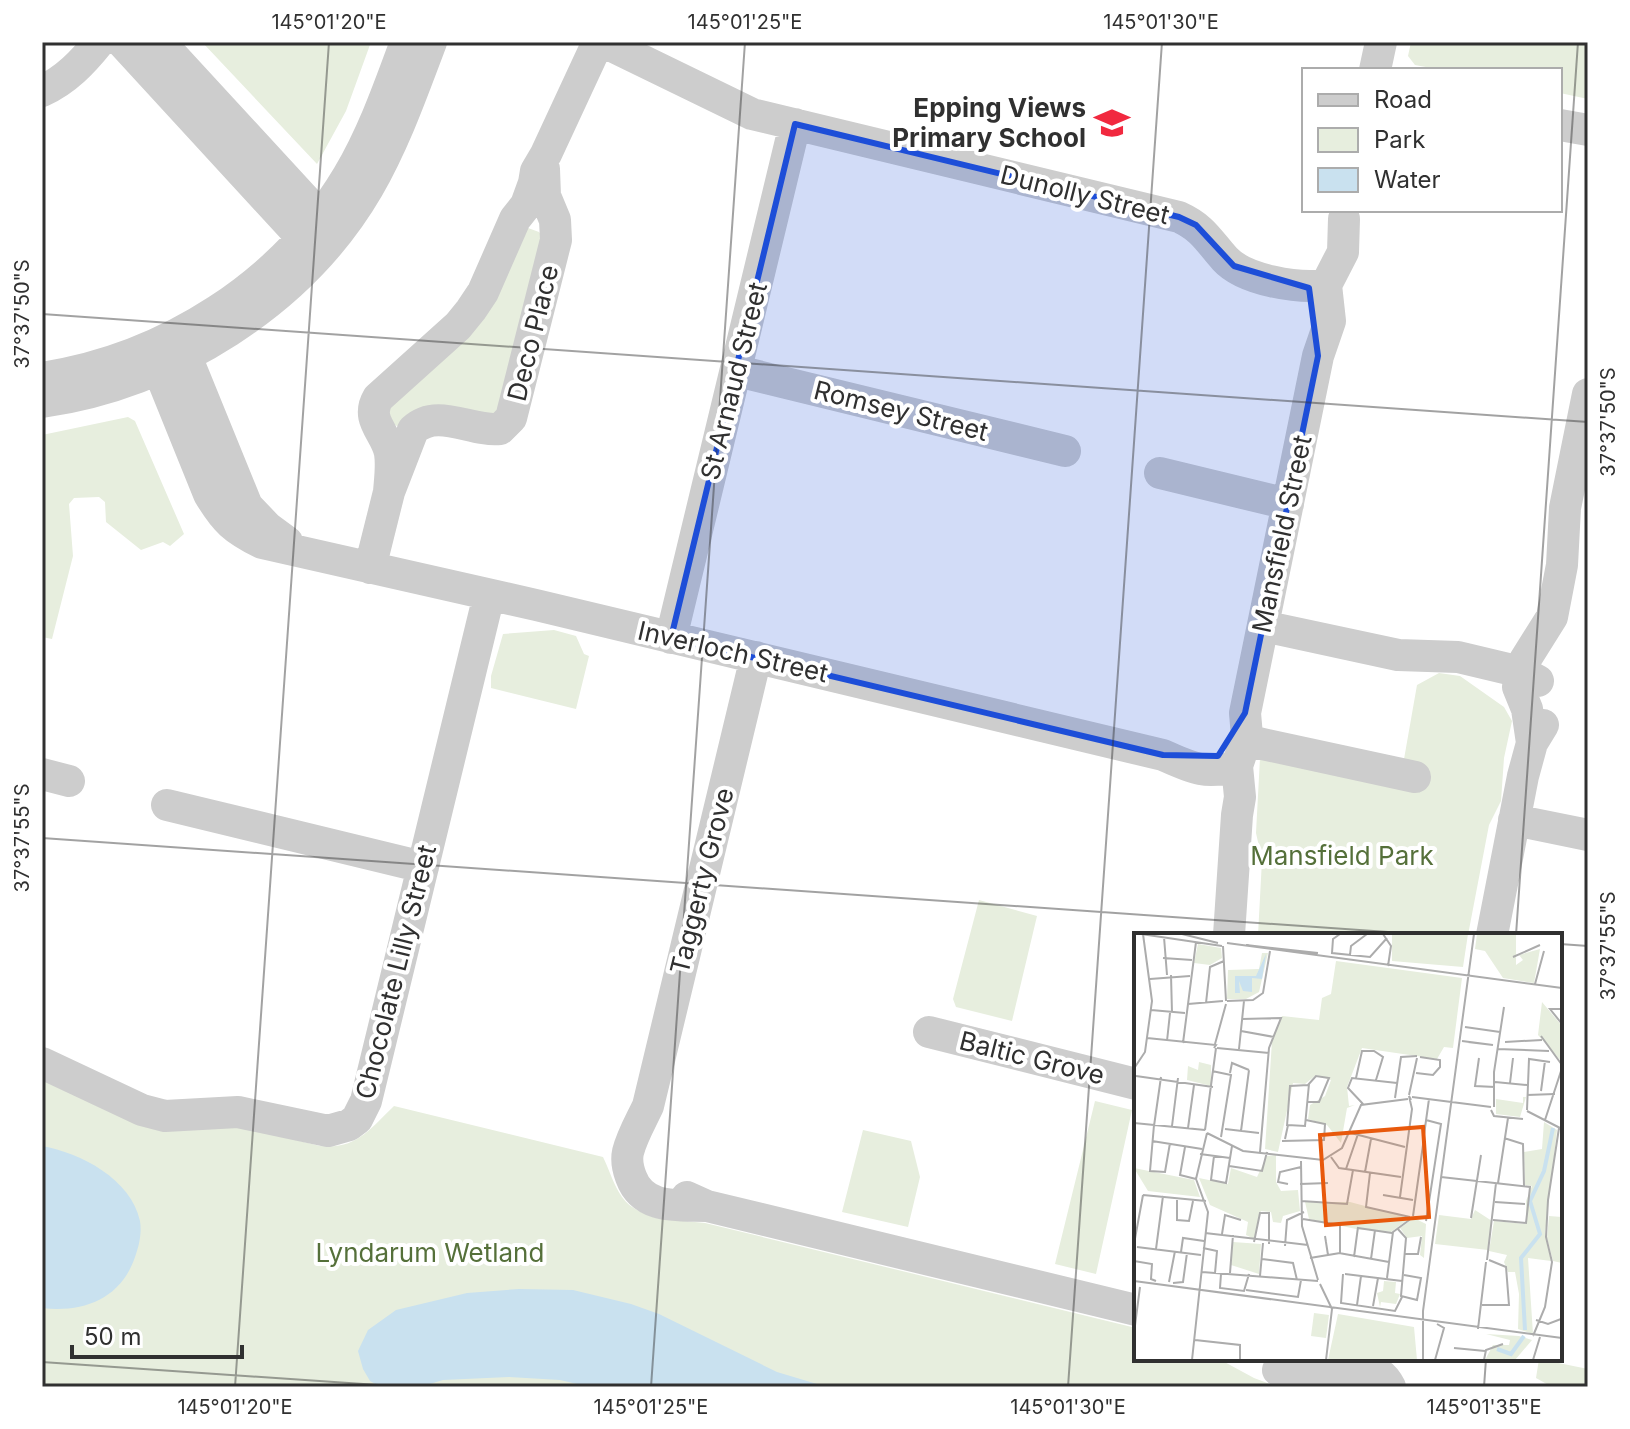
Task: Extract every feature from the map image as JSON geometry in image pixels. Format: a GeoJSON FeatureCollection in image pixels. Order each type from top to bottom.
{"type":"FeatureCollection","features":[{"type":"Feature","properties":{"kind":"street"},"geometry":{"type":"LineString","coordinates":[[42,91],[85,60],[99,42]]}},
{"type":"Feature","properties":{"kind":"street"},"geometry":{"type":"LineString","coordinates":[[122,42],[319,236]]}},
{"type":"Feature","properties":{"kind":"street"},"geometry":{"type":"LineString","coordinates":[[160,42],[319,236]]}},
{"type":"Feature","properties":{"kind":"street"},"geometry":{"type":"LineString","coordinates":[[319,236],[379,115],[406,42]]}},
{"type":"Feature","properties":{"kind":"street"},"geometry":{"type":"LineString","coordinates":[[42,378],[168,352],[233,328],[266,302],[319,236],[368,189],[402,122],[431,42]]}},
{"type":"Feature","properties":{"kind":"street","name":"Dunolly Street"},"geometry":{"type":"LineString","coordinates":[[601,42],[738,109],[1179,217],[1196,225],[1234,266],[1315,282]]}},
{"type":"Feature","properties":{"kind":"street","name":"Deco Place"},"geometry":{"type":"LineString","coordinates":[[546,154],[544,188],[555,220],[556,240],[508,424],[491,430],[447,420],[429,421],[416,428],[392,429],[373,415],[378,398],[458,326],[483,292],[510,229],[526,205],[536,171],[601,42]]}},
{"type":"Feature","properties":{"kind":"street"},"geometry":{"type":"LineString","coordinates":[[1375,68],[1381,42]]}},
{"type":"Feature","properties":{"kind":"street","name":"St Arnaud Street"},"geometry":{"type":"LineString","coordinates":[[671,638],[795,124]]}},
{"type":"Feature","properties":{"kind":"street"},"geometry":{"type":"LineString","coordinates":[[1562,125],[1588,130]]}},
{"type":"Feature","properties":{"kind":"street","name":"Mansfield Street"},"geometry":{"type":"LineString","coordinates":[[1232,759],[1223,745],[1245,713],[1318,356],[1330,321],[1315,282],[1343,252],[1345,214]]}},
{"type":"Feature","properties":{"kind":"street","name":"Deco Place"},"geometry":{"type":"LineString","coordinates":[[510,229],[529,221],[537,222],[550,231],[556,240]]}},
{"type":"Feature","properties":{"kind":"street"},"geometry":{"type":"LineString","coordinates":[[42,402],[124,383],[168,352]]}},
{"type":"Feature","properties":{"kind":"street","name":"Inverloch Street"},"geometry":{"type":"LineString","coordinates":[[168,352],[209,494],[234,529],[262,543],[1163,755],[1193,753],[1415,777]]}},
{"type":"Feature","properties":{"kind":"street","name":"Romsey Street"},"geometry":{"type":"LineString","coordinates":[[737,371],[1065,451]]}},
{"type":"Feature","properties":{"kind":"street"},"geometry":{"type":"LineString","coordinates":[[1492,933],[1532,743],[1525,680],[1552,617],[1562,565],[1565,508],[1588,394]]}},
{"type":"Feature","properties":{"kind":"street"},"geometry":{"type":"LineString","coordinates":[[373,415],[391,456],[389,492]]}},
{"type":"Feature","properties":{"kind":"street"},"geometry":{"type":"LineString","coordinates":[[370,568],[389,492],[406,445],[416,428]]}},
{"type":"Feature","properties":{"kind":"street"},"geometry":{"type":"LineString","coordinates":[[1160,473],[1288,504]]}},
{"type":"Feature","properties":{"kind":"street","name":"Chocolate Lilly Street"},"geometry":{"type":"LineString","coordinates":[[42,1063],[152,1113],[180,1117],[238,1112],[328,1131],[349,1125],[357,1119],[366,1101],[489,595]]}},
{"type":"Feature","properties":{"kind":"street"},"geometry":{"type":"LineString","coordinates":[[1263,626],[1398,655],[1441,655],[1471,661],[1525,680]]}},
{"type":"Feature","properties":{"kind":"street","name":"Taggerty Grove"},"geometry":{"type":"LineString","coordinates":[[756,657],[648,1106],[627,1156],[633,1183],[652,1202],[707,1206],[1134,1310]]}},
{"type":"Feature","properties":{"kind":"street"},"geometry":{"type":"LineString","coordinates":[[1229,933],[1240,797],[1232,759]]}},
{"type":"Feature","properties":{"kind":"street"},"geometry":{"type":"LineString","coordinates":[[167,805],[423,867]]}},
{"type":"Feature","properties":{"kind":"street"},"geometry":{"type":"LineString","coordinates":[[1514,820],[1588,835]]}},
{"type":"Feature","properties":{"kind":"street","name":"Baltic Grove"},"geometry":{"type":"LineString","coordinates":[[929,1032],[1134,1083]]}},
{"type":"Feature","properties":{"kind":"street"},"geometry":{"type":"LineString","coordinates":[[1266,1364],[1326,1375],[1368,1368],[1388,1376]]}},
{"type":"Feature","properties":{"kind":"street"},"geometry":{"type":"LineString","coordinates":[[1266,1364],[1311,1387]]}},
{"type":"Feature","properties":{"kind":"highlighted area"},"geometry":{"type":"Polygon","coordinates":[[[795,124],[1179,217],[1196,225],[1234,266],[1309,288],[1318,356],[1245,713],[1218,756],[1163,755],[671,638],[795,124]]]}},
{"type":"Feature","properties":{"kind":"green space"},"geometry":{"type":"Polygon","coordinates":[[[202,42],[371,42],[346,111],[317,164],[202,42]]]}},
{"type":"Feature","properties":{"kind":"green space"},"geometry":{"type":"Polygon","coordinates":[[[1411,42],[1588,42],[1588,99],[1562,93],[1562,68],[1431,68],[1415,65],[1408,56],[1411,42]]]}},
{"type":"Feature","properties":{"kind":"green space"},"geometry":{"type":"Polygon","coordinates":[[[524,229],[539,232],[544,238],[503,414],[397,426],[391,423],[384,408],[524,229]]]}},
{"type":"Feature","properties":{"kind":"green space"},"geometry":{"type":"Polygon","coordinates":[[[128,417],[135,421],[184,534],[170,546],[163,542],[141,550],[106,522],[105,502],[99,497],[74,498],[69,504],[73,556],[52,639],[42,637],[42,435],[128,417]]]}},
{"type":"Feature","properties":{"kind":"green space"},"geometry":{"type":"Polygon","coordinates":[[[554,630],[576,636],[584,654],[589,656],[576,709],[491,688],[491,676],[503,634],[554,630]]]}},
{"type":"Feature","properties":{"kind":"green space","name":"Mansfield Park"},"geometry":{"type":"Polygon","coordinates":[[[1439,673],[1460,676],[1504,707],[1512,721],[1504,758],[1501,801],[1489,825],[1468,933],[1258,933],[1262,860],[1256,833],[1260,758],[1400,782],[1417,685],[1439,673]]]}},
{"type":"Feature","properties":{"kind":"green space"},"geometry":{"type":"Polygon","coordinates":[[[979,900],[1037,916],[1012,1021],[956,1007],[953,999],[979,900]]]}},
{"type":"Feature","properties":{"kind":"green space","name":"Lyndarum Wetland"},"geometry":{"type":"Polygon","coordinates":[[[42,1078],[320,1146],[343,1145],[353,1141],[370,1130],[394,1106],[603,1157],[622,1197],[638,1211],[649,1215],[705,1223],[1134,1328],[1134,1361],[1223,1361],[1278,1387],[42,1387],[42,1078]]]}},
{"type":"Feature","properties":{"kind":"green space"},"geometry":{"type":"Polygon","coordinates":[[[1095,1101],[1132,1110],[1096,1274],[1055,1264],[1095,1101]]]}},
{"type":"Feature","properties":{"kind":"green space"},"geometry":{"type":"Polygon","coordinates":[[[863,1130],[911,1141],[920,1177],[908,1227],[842,1212],[863,1130]]]}},
{"type":"Feature","properties":{"kind":"green space"},"geometry":{"type":"Polygon","coordinates":[[[1539,1361],[1549,1361],[1588,1369],[1588,1387],[1552,1387],[1536,1378],[1539,1361]]]}},
{"type":"Feature","properties":{"kind":"water"},"geometry":{"type":"Polygon","coordinates":[[[42,1146],[72,1155],[102,1170],[126,1193],[140,1221],[139,1244],[129,1271],[110,1293],[86,1305],[42,1308],[42,1146]]]}},
{"type":"Feature","properties":{"kind":"water"},"geometry":{"type":"Polygon","coordinates":[[[519,1289],[573,1290],[631,1304],[659,1314],[777,1372],[827,1387],[590,1387],[560,1380],[509,1377],[443,1380],[420,1387],[381,1387],[370,1381],[363,1369],[358,1351],[368,1330],[396,1310],[467,1293],[519,1289]]]}},
{"type":"Feature","properties":{"kind":"place","name":"Epping Views Primary School"},"geometry":{"type":"Point","coordinates":[1112,123]}}]}
